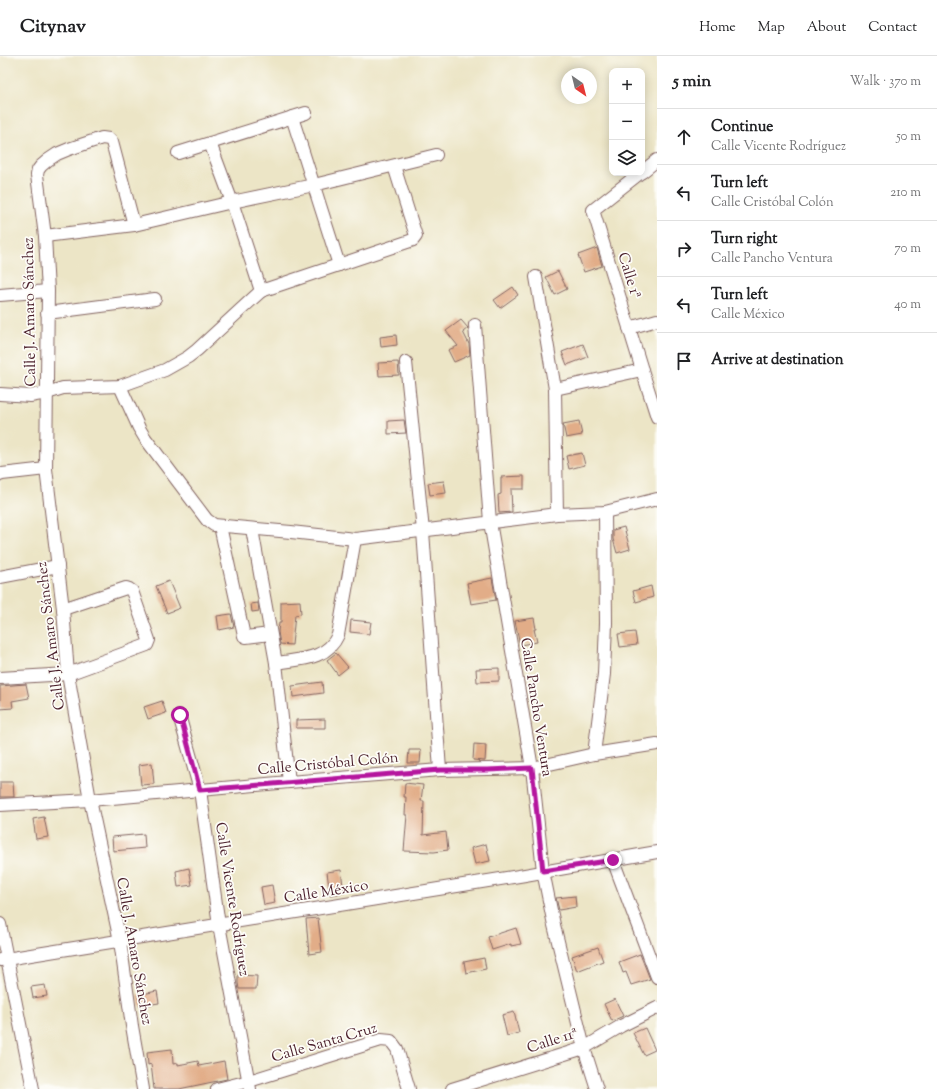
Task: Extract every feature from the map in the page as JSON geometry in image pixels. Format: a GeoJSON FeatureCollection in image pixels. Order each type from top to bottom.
{"type":"FeatureCollection","features":[{"type":"Feature","properties":{"kind":"street"},"geometry":{"type":"LineString","coordinates":[[178,153],[306,113]]}},
{"type":"Feature","properties":{"kind":"street"},"geometry":{"type":"LineString","coordinates":[[292,118],[339,265]]}},
{"type":"Feature","properties":{"kind":"street","name":"Calle J. Amaro Sánchez"},"geometry":{"type":"LineString","coordinates":[[134,225],[112,142],[109,139],[102,138],[57,154],[44,163],[38,170],[37,175],[45,236],[48,291],[46,469],[63,609],[68,674],[90,800],[120,941],[132,1026],[144,1089]]}},
{"type":"Feature","properties":{"kind":"street"},"geometry":{"type":"LineString","coordinates":[[210,142],[232,202],[261,291]]}},
{"type":"Feature","properties":{"kind":"street"},"geometry":{"type":"LineString","coordinates":[[45,236],[134,225],[314,185],[436,155]]}},
{"type":"Feature","properties":{"kind":"street"},"geometry":{"type":"LineString","coordinates":[[645,169],[657,160]]}},
{"type":"Feature","properties":{"kind":"street"},"geometry":{"type":"LineString","coordinates":[[0,394],[30,396],[47,394],[63,388],[120,386],[165,370],[188,357],[261,291],[413,240],[416,236],[394,166]]}},
{"type":"Feature","properties":{"kind":"street","name":"Calle 1ª"},"geometry":{"type":"LineString","coordinates":[[636,176],[593,210],[657,417]]}},
{"type":"Feature","properties":{"kind":"street"},"geometry":{"type":"LineString","coordinates":[[536,277],[555,389],[557,514]]}},
{"type":"Feature","properties":{"kind":"street"},"geometry":{"type":"LineString","coordinates":[[0,295],[48,291]]}},
{"type":"Feature","properties":{"kind":"street"},"geometry":{"type":"LineString","coordinates":[[48,313],[156,299]]}},
{"type":"Feature","properties":{"kind":"street"},"geometry":{"type":"LineString","coordinates":[[629,328],[657,320]]}},
{"type":"Feature","properties":{"kind":"street","name":"Calle Pancho Ventura"},"geometry":{"type":"LineString","coordinates":[[475,325],[490,522],[532,768],[543,871],[554,925],[584,1048],[597,1089]]}},
{"type":"Feature","properties":{"kind":"street"},"geometry":{"type":"LineString","coordinates":[[406,362],[423,530],[440,770]]}},
{"type":"Feature","properties":{"kind":"street"},"geometry":{"type":"LineString","coordinates":[[555,389],[642,370]]}},
{"type":"Feature","properties":{"kind":"street"},"geometry":{"type":"LineString","coordinates":[[120,386],[145,438],[207,520],[214,525],[355,539],[557,514],[605,512],[657,499]]}},
{"type":"Feature","properties":{"kind":"street"},"geometry":{"type":"LineString","coordinates":[[0,475],[46,469]]}},
{"type":"Feature","properties":{"kind":"street"},"geometry":{"type":"LineString","coordinates":[[594,754],[604,674],[606,623],[605,512]]}},
{"type":"Feature","properties":{"kind":"street"},"geometry":{"type":"LineString","coordinates":[[220,526],[244,636],[270,634]]}},
{"type":"Feature","properties":{"kind":"street"},"geometry":{"type":"LineString","coordinates":[[252,529],[276,663],[289,782]]}},
{"type":"Feature","properties":{"kind":"street"},"geometry":{"type":"LineString","coordinates":[[276,663],[313,657],[326,650],[336,639],[338,635],[355,539]]}},
{"type":"Feature","properties":{"kind":"street"},"geometry":{"type":"LineString","coordinates":[[0,577],[58,566]]}},
{"type":"Feature","properties":{"kind":"street"},"geometry":{"type":"LineString","coordinates":[[0,678],[68,674],[147,645],[149,640],[132,591],[129,589],[126,588],[63,609]]}},
{"type":"Feature","properties":{"kind":"street","name":"Calle Vicente Rodríguez"},"geometry":{"type":"LineString","coordinates":[[180,715],[200,790],[219,925],[250,1085]]}},
{"type":"Feature","properties":{"kind":"street","name":"Calle Cristóbal Colón"},"geometry":{"type":"LineString","coordinates":[[0,805],[90,800],[440,770],[532,768],[594,754],[657,744]]}},
{"type":"Feature","properties":{"kind":"street","name":"Calle México"},"geometry":{"type":"LineString","coordinates":[[3,960],[657,852]]}},
{"type":"Feature","properties":{"kind":"street"},"geometry":{"type":"LineString","coordinates":[[613,860],[657,977]]}},
{"type":"Feature","properties":{"kind":"street"},"geometry":{"type":"LineString","coordinates":[[0,924],[3,960],[33,1089]]}},
{"type":"Feature","properties":{"kind":"street","name":"Calle 11ª"},"geometry":{"type":"LineString","coordinates":[[452,1089],[584,1048],[621,1026],[657,1008]]}},
{"type":"Feature","properties":{"kind":"street","name":"Calle Santa Cruz"},"geometry":{"type":"LineString","coordinates":[[217,1089],[250,1085],[381,1040],[390,1041],[397,1049],[409,1089]]}},
{"type":"Feature","properties":{"kind":"building"},"geometry":{"type":"Polygon","coordinates":[[[597,248],[602,266],[584,272],[578,255],[597,248]]]}},
{"type":"Feature","properties":{"kind":"building"},"geometry":{"type":"Polygon","coordinates":[[[558,271],[567,289],[555,295],[546,277],[558,271]]]}},
{"type":"Feature","properties":{"kind":"building"},"geometry":{"type":"Polygon","coordinates":[[[513,287],[518,295],[500,308],[494,300],[513,287]]]}},
{"type":"Feature","properties":{"kind":"building"},"geometry":{"type":"Polygon","coordinates":[[[461,320],[468,328],[463,332],[469,344],[470,355],[454,362],[448,350],[458,346],[446,331],[461,320]]]}},
{"type":"Feature","properties":{"kind":"building"},"geometry":{"type":"Polygon","coordinates":[[[396,335],[397,345],[381,347],[380,337],[396,335]]]}},
{"type":"Feature","properties":{"kind":"building"},"geometry":{"type":"Polygon","coordinates":[[[583,344],[588,357],[567,365],[562,352],[583,344]]]}},
{"type":"Feature","properties":{"kind":"building"},"geometry":{"type":"Polygon","coordinates":[[[398,362],[399,375],[379,376],[378,363],[398,362]]]}},
{"type":"Feature","properties":{"kind":"building"},"geometry":{"type":"Polygon","coordinates":[[[404,420],[406,433],[388,434],[388,421],[404,420]]]}},
{"type":"Feature","properties":{"kind":"building"},"geometry":{"type":"Polygon","coordinates":[[[579,421],[582,435],[566,438],[563,424],[579,421]]]}},
{"type":"Feature","properties":{"kind":"building"},"geometry":{"type":"Polygon","coordinates":[[[582,453],[585,465],[569,469],[566,456],[582,453]]]}},
{"type":"Feature","properties":{"kind":"building"},"geometry":{"type":"Polygon","coordinates":[[[524,476],[524,489],[511,489],[512,512],[499,513],[498,495],[501,494],[501,477],[524,476]]]}},
{"type":"Feature","properties":{"kind":"building"},"geometry":{"type":"Polygon","coordinates":[[[444,481],[446,493],[430,495],[428,483],[444,481]]]}},
{"type":"Feature","properties":{"kind":"building"},"geometry":{"type":"Polygon","coordinates":[[[624,527],[630,549],[617,553],[613,539],[613,530],[624,527]]]}},
{"type":"Feature","properties":{"kind":"building"},"geometry":{"type":"Polygon","coordinates":[[[492,578],[496,600],[471,604],[467,583],[492,578]]]}},
{"type":"Feature","properties":{"kind":"building"},"geometry":{"type":"Polygon","coordinates":[[[169,581],[180,608],[167,613],[156,586],[169,581]]]}},
{"type":"Feature","properties":{"kind":"building"},"geometry":{"type":"Polygon","coordinates":[[[651,586],[653,597],[636,602],[633,591],[651,586]]]}},
{"type":"Feature","properties":{"kind":"building"},"geometry":{"type":"Polygon","coordinates":[[[300,601],[301,614],[295,615],[292,645],[280,644],[278,632],[279,623],[281,623],[281,602],[300,601]]]}},
{"type":"Feature","properties":{"kind":"building"},"geometry":{"type":"Polygon","coordinates":[[[258,603],[259,611],[252,612],[251,604],[258,603]]]}},
{"type":"Feature","properties":{"kind":"building"},"geometry":{"type":"Polygon","coordinates":[[[231,614],[234,627],[219,630],[217,616],[231,614]]]}},
{"type":"Feature","properties":{"kind":"building"},"geometry":{"type":"Polygon","coordinates":[[[534,618],[536,629],[534,629],[537,642],[520,645],[515,621],[534,618]]]}},
{"type":"Feature","properties":{"kind":"building"},"geometry":{"type":"Polygon","coordinates":[[[351,620],[371,622],[369,634],[350,632],[351,620]]]}},
{"type":"Feature","properties":{"kind":"building"},"geometry":{"type":"Polygon","coordinates":[[[635,632],[637,645],[620,647],[618,634],[635,632]]]}},
{"type":"Feature","properties":{"kind":"building"},"geometry":{"type":"Polygon","coordinates":[[[336,653],[348,667],[338,675],[327,660],[336,653]]]}},
{"type":"Feature","properties":{"kind":"building"},"geometry":{"type":"Polygon","coordinates":[[[499,668],[499,681],[477,682],[476,669],[499,668]]]}},
{"type":"Feature","properties":{"kind":"building"},"geometry":{"type":"Polygon","coordinates":[[[322,682],[323,693],[293,697],[292,686],[322,682]]]}},
{"type":"Feature","properties":{"kind":"building"},"geometry":{"type":"Polygon","coordinates":[[[26,684],[29,698],[12,701],[13,708],[0,709],[0,686],[26,684]]]}},
{"type":"Feature","properties":{"kind":"building"},"geometry":{"type":"Polygon","coordinates":[[[162,701],[166,713],[148,719],[144,707],[162,701]]]}},
{"type":"Feature","properties":{"kind":"building"},"geometry":{"type":"Polygon","coordinates":[[[325,719],[325,728],[296,728],[296,720],[325,719]]]}},
{"type":"Feature","properties":{"kind":"building"},"geometry":{"type":"Polygon","coordinates":[[[474,744],[486,745],[485,761],[473,760],[474,744]]]}},
{"type":"Feature","properties":{"kind":"building"},"geometry":{"type":"Polygon","coordinates":[[[409,750],[421,750],[420,763],[408,763],[409,750]]]}},
{"type":"Feature","properties":{"kind":"building"},"geometry":{"type":"Polygon","coordinates":[[[152,763],[154,784],[141,785],[139,765],[152,763]]]}},
{"type":"Feature","properties":{"kind":"building"},"geometry":{"type":"Polygon","coordinates":[[[0,782],[13,782],[14,797],[0,797],[0,782]]]}},
{"type":"Feature","properties":{"kind":"building"},"geometry":{"type":"Polygon","coordinates":[[[405,783],[423,785],[421,801],[424,801],[423,835],[446,832],[448,850],[434,852],[404,851],[407,815],[405,815],[405,783]]]}},
{"type":"Feature","properties":{"kind":"building"},"geometry":{"type":"Polygon","coordinates":[[[44,817],[48,837],[36,839],[33,819],[44,817]]]}},
{"type":"Feature","properties":{"kind":"building"},"geometry":{"type":"Polygon","coordinates":[[[144,834],[145,848],[113,851],[112,837],[144,834]]]}},
{"type":"Feature","properties":{"kind":"building"},"geometry":{"type":"Polygon","coordinates":[[[486,844],[490,861],[475,864],[471,848],[486,844]]]}},
{"type":"Feature","properties":{"kind":"building"},"geometry":{"type":"Polygon","coordinates":[[[189,868],[192,885],[178,887],[176,871],[189,868]]]}},
{"type":"Feature","properties":{"kind":"building"},"geometry":{"type":"Polygon","coordinates":[[[341,870],[344,893],[330,895],[327,872],[341,870]]]}},
{"type":"Feature","properties":{"kind":"building"},"geometry":{"type":"Polygon","coordinates":[[[272,885],[275,903],[264,905],[261,887],[272,885]]]}},
{"type":"Feature","properties":{"kind":"building"},"geometry":{"type":"Polygon","coordinates":[[[575,896],[576,907],[559,910],[556,898],[575,896]]]}},
{"type":"Feature","properties":{"kind":"building"},"geometry":{"type":"Polygon","coordinates":[[[318,918],[322,952],[309,954],[306,919],[318,918]]]}},
{"type":"Feature","properties":{"kind":"building"},"geometry":{"type":"Polygon","coordinates":[[[516,928],[521,944],[511,946],[511,944],[492,950],[488,937],[516,928]]]}},
{"type":"Feature","properties":{"kind":"building"},"geometry":{"type":"Polygon","coordinates":[[[598,947],[603,961],[577,971],[572,956],[598,947]]]}},
{"type":"Feature","properties":{"kind":"building"},"geometry":{"type":"Polygon","coordinates":[[[640,954],[650,979],[631,985],[626,972],[623,973],[619,962],[640,954]]]}},
{"type":"Feature","properties":{"kind":"building"},"geometry":{"type":"Polygon","coordinates":[[[484,958],[486,969],[466,973],[464,962],[484,958]]]}},
{"type":"Feature","properties":{"kind":"building"},"geometry":{"type":"Polygon","coordinates":[[[238,975],[257,976],[256,989],[239,989],[238,975]]]}},
{"type":"Feature","properties":{"kind":"building"},"geometry":{"type":"Polygon","coordinates":[[[45,985],[47,996],[33,998],[31,987],[45,985]]]}},
{"type":"Feature","properties":{"kind":"building"},"geometry":{"type":"Polygon","coordinates":[[[157,991],[159,1003],[140,1006],[138,995],[157,991]]]}},
{"type":"Feature","properties":{"kind":"building"},"geometry":{"type":"Polygon","coordinates":[[[615,999],[623,1016],[612,1021],[604,1004],[615,999]]]}},
{"type":"Feature","properties":{"kind":"building"},"geometry":{"type":"Polygon","coordinates":[[[514,1012],[519,1033],[507,1036],[502,1015],[514,1012]]]}},
{"type":"Feature","properties":{"kind":"building"},"geometry":{"type":"Polygon","coordinates":[[[645,1028],[655,1050],[644,1055],[633,1033],[645,1028]]]}},
{"type":"Feature","properties":{"kind":"building"},"geometry":{"type":"Polygon","coordinates":[[[172,1049],[173,1064],[178,1063],[178,1065],[198,1061],[199,1066],[224,1061],[227,1079],[179,1089],[154,1089],[151,1064],[148,1065],[147,1052],[172,1049]]]}},
{"type":"Feature","properties":{"kind":"route"},"geometry":{"type":"LineString","coordinates":[[180,715],[200,790],[440,770],[532,768],[543,871],[613,860]]}}]}
